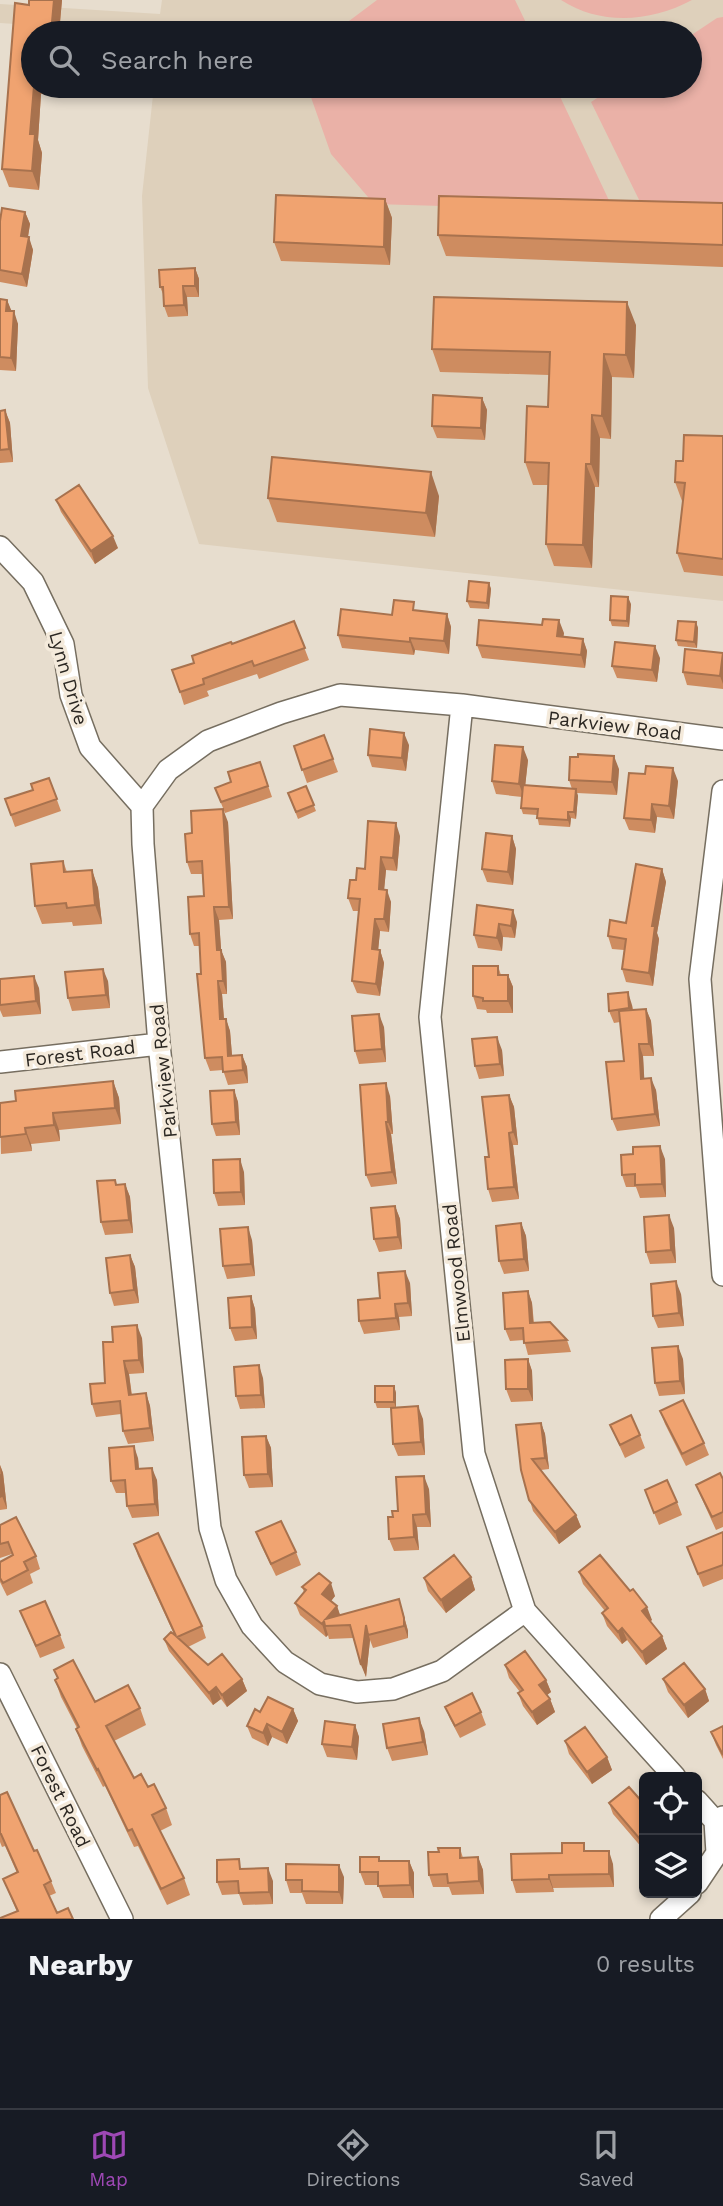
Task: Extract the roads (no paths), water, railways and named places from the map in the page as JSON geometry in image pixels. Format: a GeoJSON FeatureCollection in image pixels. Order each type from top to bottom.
{"type":"FeatureCollection","features":[{"type":"Feature","properties":{"kind":"street","name":"Lynn Drive"},"geometry":{"type":"LineString","coordinates":[[0,547],[33,582],[63,644],[71,695],[90,747],[142,806]]}},
{"type":"Feature","properties":{"kind":"street","name":"Parkview Road"},"geometry":{"type":"LineString","coordinates":[[525,1611],[442,1671],[393,1689],[357,1692],[320,1684],[285,1662],[252,1626],[226,1580],[210,1528],[159,1044],[142,806],[168,770],[208,741],[281,713],[340,695],[462,705],[723,739]]}},
{"type":"Feature","properties":{"kind":"street","name":"Elmwood Road"},"geometry":{"type":"LineString","coordinates":[[462,705],[430,1017],[474,1454],[525,1611],[670,1772]]}},
{"type":"Feature","properties":{"kind":"street"},"geometry":{"type":"LineString","coordinates":[[723,791],[700,979],[723,1275]]}},
{"type":"Feature","properties":{"kind":"street","name":"Forest Road"},"geometry":{"type":"LineString","coordinates":[[0,1062],[159,1044]]}},
{"type":"Feature","properties":{"kind":"street","name":"Forest Road"},"geometry":{"type":"LineString","coordinates":[[0,1674],[122,1919]]}},
{"type":"Feature","properties":{"kind":"street"},"geometry":{"type":"LineString","coordinates":[[702,1805],[719,1819],[717,1853],[702,1876]]}},
{"type":"Feature","properties":{"kind":"street"},"geometry":{"type":"LineString","coordinates":[[661,1919],[684,1898]]}}]}
